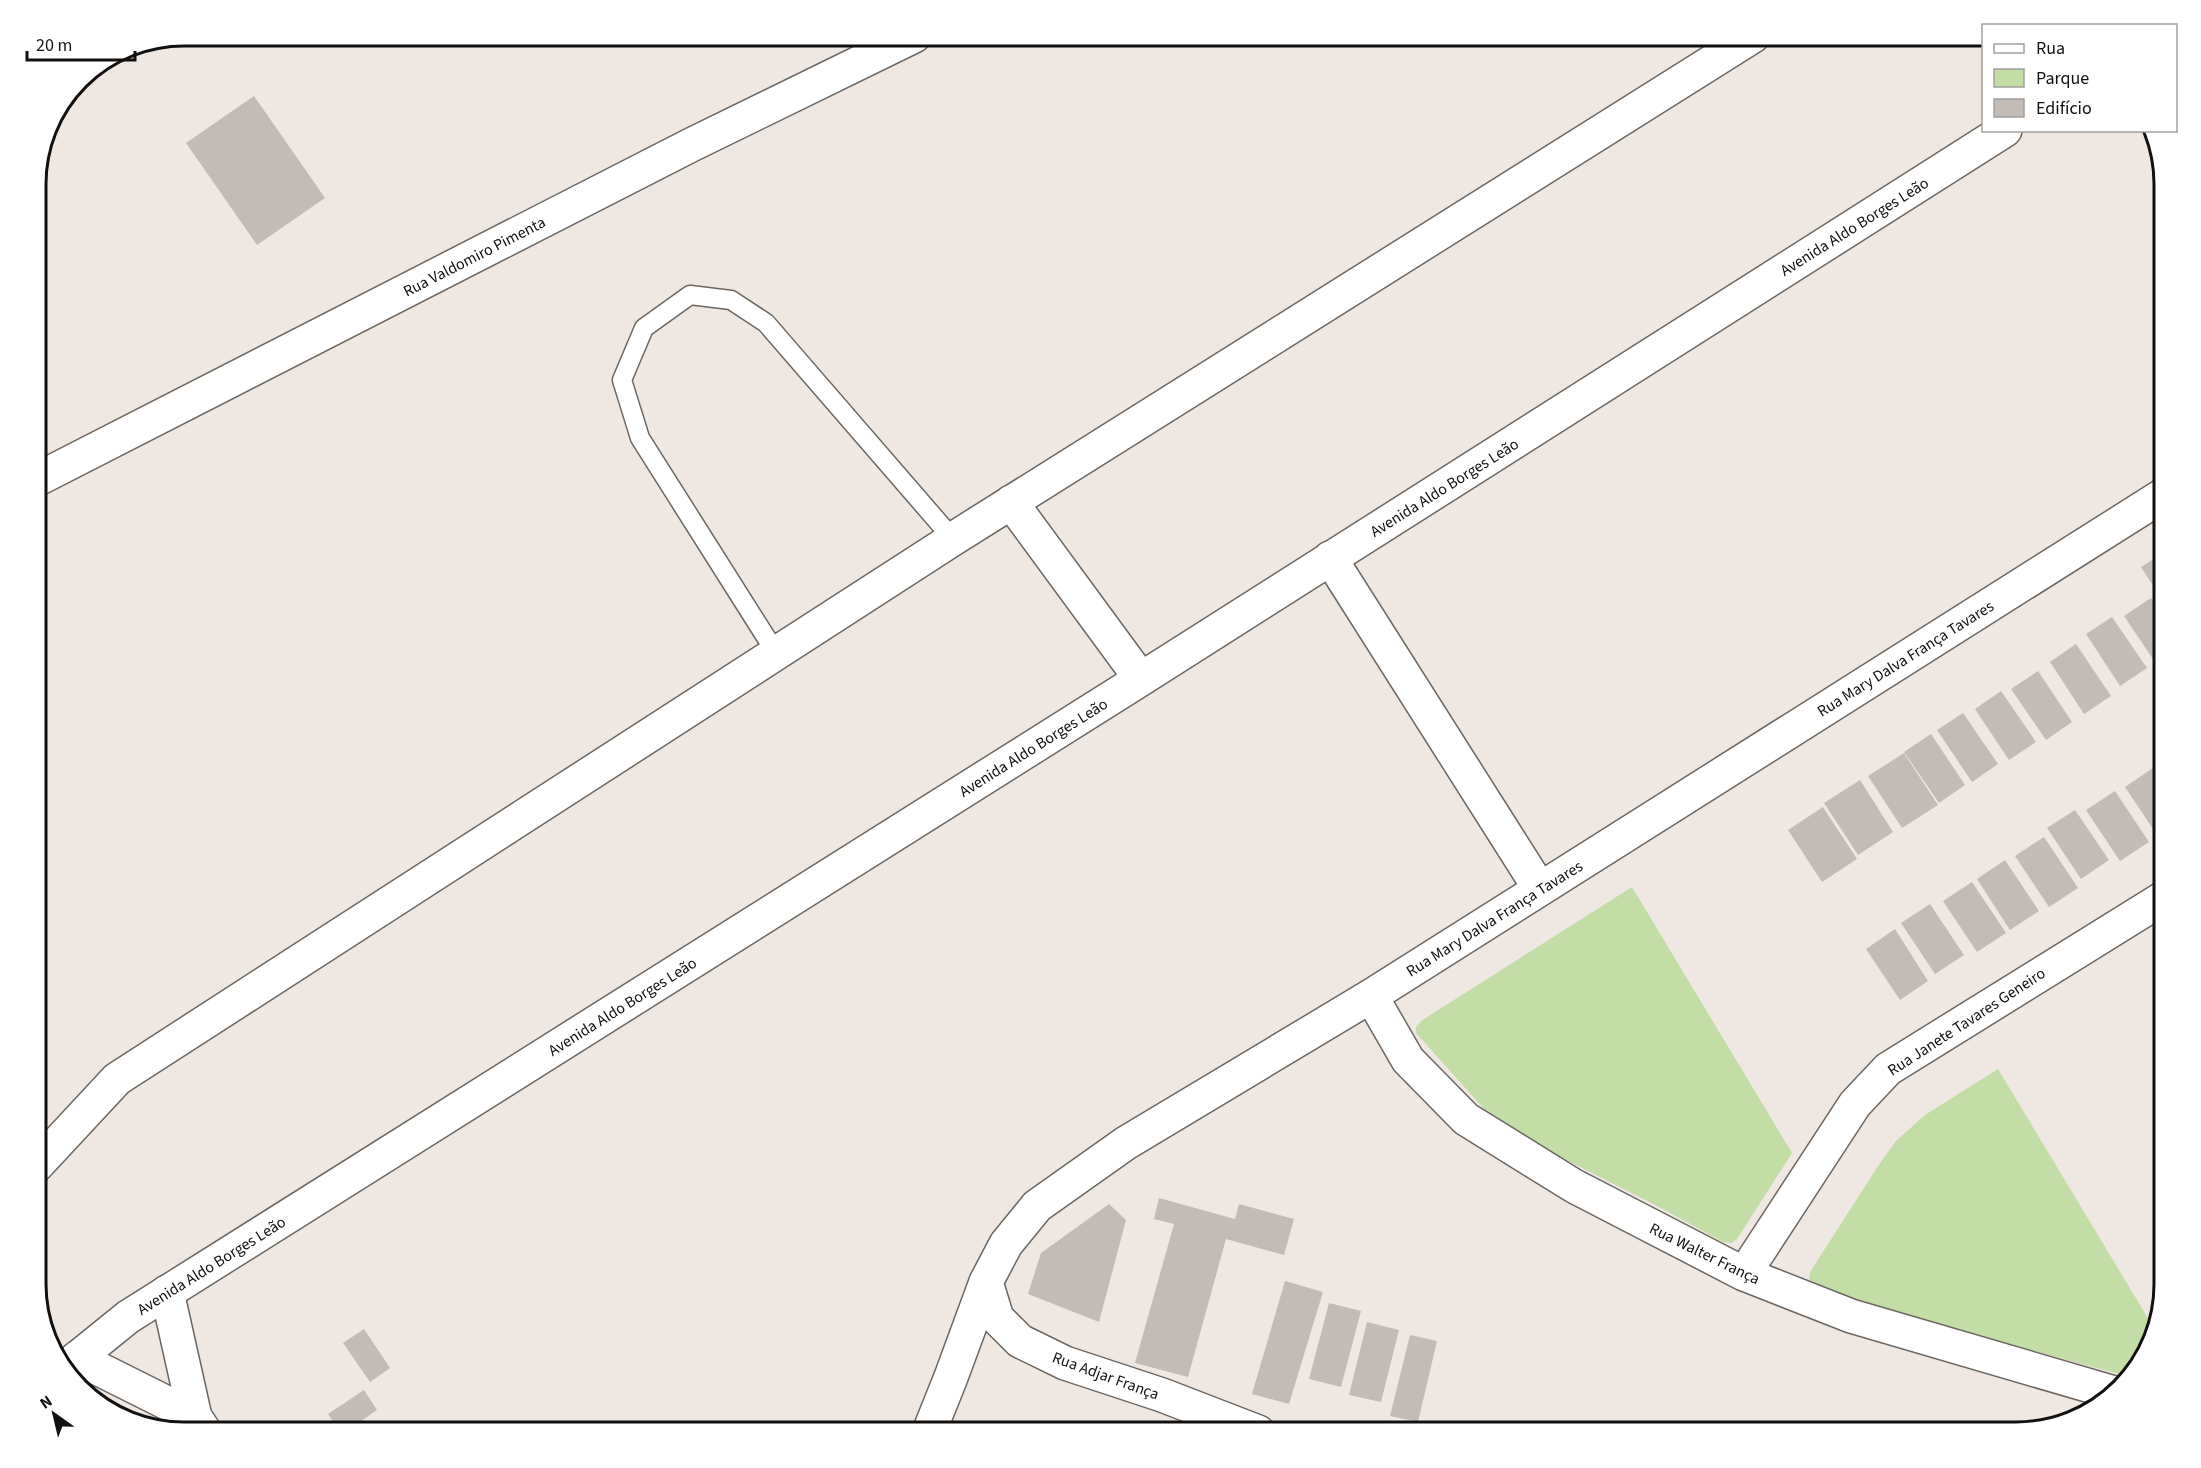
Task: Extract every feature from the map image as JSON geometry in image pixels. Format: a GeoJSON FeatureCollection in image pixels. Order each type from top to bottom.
{"type":"FeatureCollection","features":[{"type":"Feature","properties":{"kind":"street"},"geometry":{"type":"LineString","coordinates":[[47,1154],[117,1079],[1011,502],[1737,46]]}},
{"type":"Feature","properties":{"kind":"street","name":"Rua Valdomiro Pimenta"},"geometry":{"type":"LineString","coordinates":[[47,474],[691,146],[892,47]]}},
{"type":"Feature","properties":{"kind":"street","name":"Avenida Aldo Borges Leão"},"geometry":{"type":"LineString","coordinates":[[72,1362],[128,1317],[167,1292],[1141,679],[2002,132]]}},
{"type":"Feature","properties":{"kind":"street","name":"Rua Mary Dalva França Tavares"},"geometry":{"type":"LineString","coordinates":[[932,1422],[986,1282],[1006,1244],[1037,1206],[1126,1143],[1371,996],[2154,501]]}},
{"type":"Feature","properties":{"kind":"street"},"geometry":{"type":"LineString","coordinates":[[1011,502],[1141,679]]}},
{"type":"Feature","properties":{"kind":"street"},"geometry":{"type":"LineString","coordinates":[[1330,558],[1540,889]]}},
{"type":"Feature","properties":{"kind":"street","name":"Rua Janete Tavares Geneiro"},"geometry":{"type":"LineString","coordinates":[[1744,1274],[1855,1104],[1888,1069],[2154,904]]}},
{"type":"Feature","properties":{"kind":"street","name":"Rua Walter França"},"geometry":{"type":"LineString","coordinates":[[1371,996],[1408,1060],[1466,1119],[1574,1186],[1744,1274],[1851,1316],[2104,1390]]}},
{"type":"Feature","properties":{"kind":"street","name":"Rua Adjar França"},"geometry":{"type":"LineString","coordinates":[[986,1282],[998,1318],[1020,1341],[1065,1363],[1162,1395],[1232,1422]]}},
{"type":"Feature","properties":{"kind":"street"},"geometry":{"type":"LineString","coordinates":[[167,1292],[199,1422]]}},
{"type":"Feature","properties":{"kind":"street"},"geometry":{"type":"LineString","coordinates":[[73,1364],[194,1422]]}},
{"type":"Feature","properties":{"kind":"lane"},"geometry":{"type":"LineString","coordinates":[[776,653],[640,438],[622,380],[644,328],[690,295],[731,300],[766,323],[953,539]]}},
{"type":"Feature","properties":{"kind":"green space"},"geometry":{"type":"Polygon","coordinates":[[[1632,887],[1792,1153],[1737,1239],[1731,1243],[1723,1242],[1511,1132],[1486,1111],[1416,1033],[1416,1027],[1421,1021],[1632,887]]]}},
{"type":"Feature","properties":{"kind":"green space"},"geometry":{"type":"Polygon","coordinates":[[[1998,1069],[2150,1321],[2140,1345],[2121,1374],[1855,1302],[1815,1288],[1809,1282],[1810,1272],[1880,1163],[1896,1141],[1925,1115],[1998,1069]]]}},
{"type":"Feature","properties":{"kind":"building"},"geometry":{"type":"Polygon","coordinates":[[[254,96],[325,198],[257,245],[186,143],[254,96]]]}},
{"type":"Feature","properties":{"kind":"building"},"geometry":{"type":"Polygon","coordinates":[[[2154,559],[2154,587],[2141,567],[2154,559]]]}},
{"type":"Feature","properties":{"kind":"building"},"geometry":{"type":"Polygon","coordinates":[[[2151,598],[2154,602],[2154,661],[2124,616],[2151,598]]]}},
{"type":"Feature","properties":{"kind":"building"},"geometry":{"type":"Polygon","coordinates":[[[2112,617],[2147,668],[2120,686],[2086,634],[2112,617]]]}},
{"type":"Feature","properties":{"kind":"building"},"geometry":{"type":"Polygon","coordinates":[[[2076,644],[2111,696],[2084,714],[2050,662],[2076,644]]]}},
{"type":"Feature","properties":{"kind":"building"},"geometry":{"type":"Polygon","coordinates":[[[2038,671],[2072,722],[2046,740],[2011,689],[2038,671]]]}},
{"type":"Feature","properties":{"kind":"building"},"geometry":{"type":"Polygon","coordinates":[[[2001,691],[2036,742],[2009,760],[1975,709],[2001,691]]]}},
{"type":"Feature","properties":{"kind":"building"},"geometry":{"type":"Polygon","coordinates":[[[1963,713],[1998,764],[1972,782],[1937,730],[1963,713]]]}},
{"type":"Feature","properties":{"kind":"building"},"geometry":{"type":"Polygon","coordinates":[[[1931,734],[1965,785],[1939,803],[1904,752],[1931,734]]]}},
{"type":"Feature","properties":{"kind":"building"},"geometry":{"type":"Polygon","coordinates":[[[1904,753],[1938,805],[1902,828],[1868,776],[1904,753]]]}},
{"type":"Feature","properties":{"kind":"building"},"geometry":{"type":"Polygon","coordinates":[[[2153,768],[2154,830],[2125,787],[2153,768]]]}},
{"type":"Feature","properties":{"kind":"building"},"geometry":{"type":"Polygon","coordinates":[[[1860,780],[1893,832],[1858,855],[1824,803],[1860,780]]]}},
{"type":"Feature","properties":{"kind":"building"},"geometry":{"type":"Polygon","coordinates":[[[2115,791],[2149,842],[2120,861],[2086,810],[2115,791]]]}},
{"type":"Feature","properties":{"kind":"building"},"geometry":{"type":"Polygon","coordinates":[[[1823,807],[1857,859],[1822,882],[1788,830],[1823,807]]]}},
{"type":"Feature","properties":{"kind":"building"},"geometry":{"type":"Polygon","coordinates":[[[2075,810],[2109,860],[2081,879],[2047,828],[2075,810]]]}},
{"type":"Feature","properties":{"kind":"building"},"geometry":{"type":"Polygon","coordinates":[[[2044,837],[2078,888],[2049,907],[2015,856],[2044,837]]]}},
{"type":"Feature","properties":{"kind":"building"},"geometry":{"type":"Polygon","coordinates":[[[2005,860],[2039,911],[2010,930],[1977,879],[2005,860]]]}},
{"type":"Feature","properties":{"kind":"building"},"geometry":{"type":"Polygon","coordinates":[[[1972,882],[2006,933],[1977,952],[1943,901],[1972,882]]]}},
{"type":"Feature","properties":{"kind":"building"},"geometry":{"type":"Polygon","coordinates":[[[1930,904],[1964,955],[1935,974],[1901,923],[1930,904]]]}},
{"type":"Feature","properties":{"kind":"building"},"geometry":{"type":"Polygon","coordinates":[[[1895,929],[1928,981],[1900,1000],[1866,949],[1895,929]]]}},
{"type":"Feature","properties":{"kind":"building"},"geometry":{"type":"Polygon","coordinates":[[[1159,1198],[1235,1219],[1239,1204],[1294,1219],[1284,1255],[1226,1239],[1188,1377],[1135,1363],[1174,1224],[1154,1219],[1159,1198]]]}},
{"type":"Feature","properties":{"kind":"building"},"geometry":{"type":"Polygon","coordinates":[[[1109,1204],[1126,1220],[1099,1322],[1028,1294],[1041,1253],[1109,1204]]]}},
{"type":"Feature","properties":{"kind":"building"},"geometry":{"type":"Polygon","coordinates":[[[1285,1281],[1323,1292],[1289,1404],[1252,1394],[1285,1281]]]}},
{"type":"Feature","properties":{"kind":"building"},"geometry":{"type":"Polygon","coordinates":[[[1329,1303],[1361,1311],[1341,1387],[1309,1379],[1329,1303]]]}},
{"type":"Feature","properties":{"kind":"building"},"geometry":{"type":"Polygon","coordinates":[[[1367,1322],[1399,1330],[1381,1402],[1349,1395],[1367,1322]]]}},
{"type":"Feature","properties":{"kind":"building"},"geometry":{"type":"Polygon","coordinates":[[[364,1329],[390,1368],[370,1382],[343,1343],[364,1329]]]}},
{"type":"Feature","properties":{"kind":"building"},"geometry":{"type":"Polygon","coordinates":[[[1410,1335],[1437,1341],[1418,1422],[1390,1416],[1410,1335]]]}},
{"type":"Feature","properties":{"kind":"building"},"geometry":{"type":"Polygon","coordinates":[[[364,1390],[377,1410],[360,1422],[333,1422],[328,1414],[364,1390]]]}}]}
